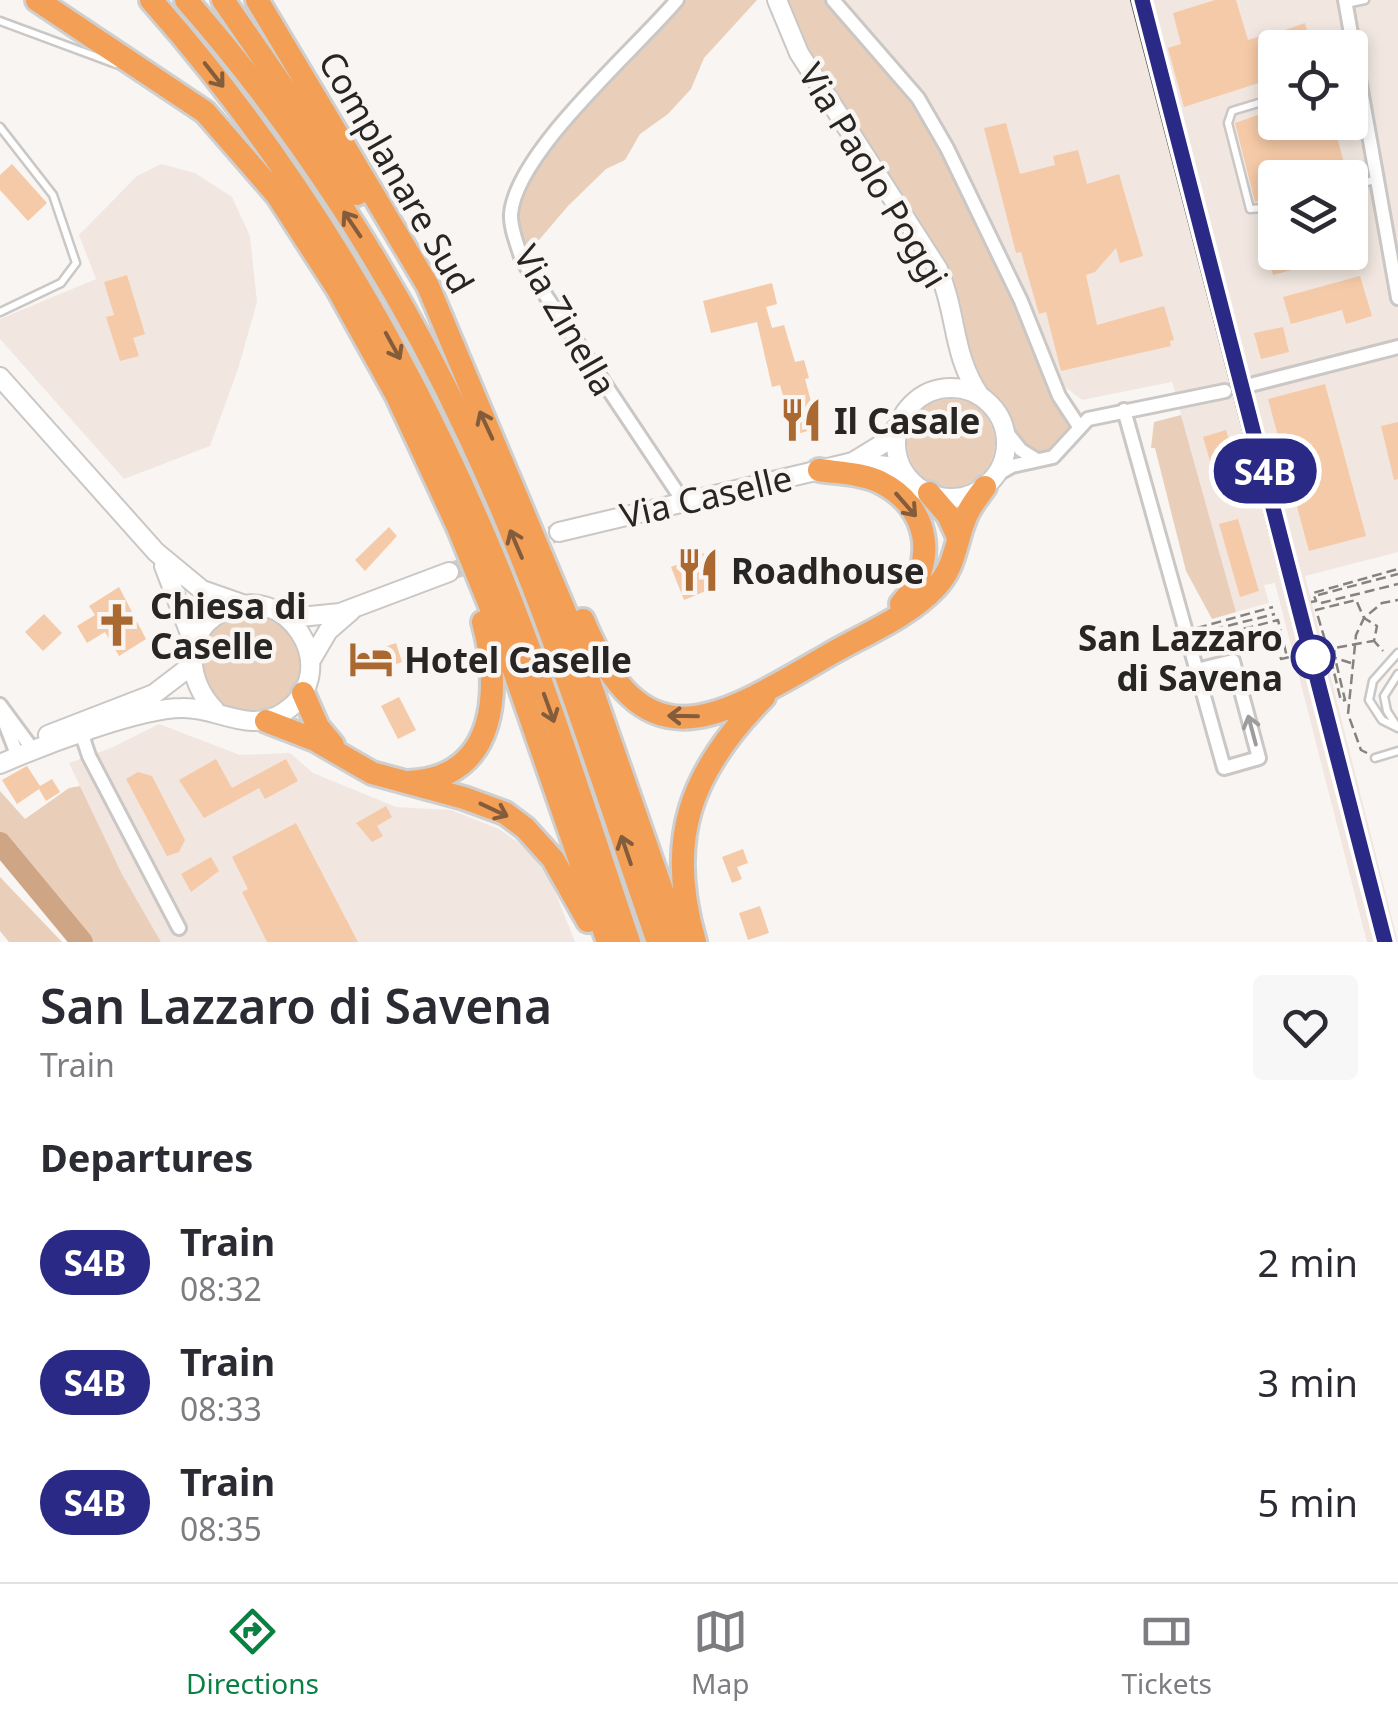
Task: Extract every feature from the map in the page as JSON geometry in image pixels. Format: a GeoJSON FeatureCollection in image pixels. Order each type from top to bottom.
{"type":"FeatureCollection","features":[{"type":"Feature","properties":{"kind":"highway"},"geometry":{"type":"LineString","coordinates":[[37,0],[205,112],[261,175],[309,243],[366,338],[458,527],[500,630],[608,942]]}},
{"type":"Feature","properties":{"kind":"highway"},"geometry":{"type":"LineString","coordinates":[[152,0],[239,108],[296,187],[410,376],[500,572],[630,942]]}},
{"type":"Feature","properties":{"kind":"highway"},"geometry":{"type":"LineString","coordinates":[[186,0],[264,98],[361,237],[448,394],[524,564],[658,942]]}},
{"type":"Feature","properties":{"kind":"highway"},"geometry":{"type":"LineString","coordinates":[[223,0],[361,200],[466,383],[565,612],[680,942]]}},
{"type":"Feature","properties":{"kind":"highway","name":"Complanare Sud"},"geometry":{"type":"LineString","coordinates":[[257,0],[428,286],[466,383]]}},
{"type":"Feature","properties":{"kind":"highway"},"geometry":{"type":"LineString","coordinates":[[819,470],[881,483],[913,510],[923,528],[926,552],[920,577],[913,591],[876,627]]}},
{"type":"Feature","properties":{"kind":"highway"},"geometry":{"type":"LineString","coordinates":[[520,503],[546,533],[608,674],[638,705],[662,716],[700,717],[774,687],[934,590],[954,561],[967,513],[991,481]]}},
{"type":"Feature","properties":{"kind":"highway"},"geometry":{"type":"LineString","coordinates":[[929,493],[948,515],[958,537]]}},
{"type":"Feature","properties":{"kind":"highway"},"geometry":{"type":"LineString","coordinates":[[401,782],[431,778],[462,761],[486,729],[493,708],[490,646],[465,571],[458,527]]}},
{"type":"Feature","properties":{"kind":"highway"},"geometry":{"type":"LineString","coordinates":[[694,942],[680,853],[688,812],[714,754],[774,687]]}},
{"type":"Feature","properties":{"kind":"highway"},"geometry":{"type":"LineString","coordinates":[[303,692],[318,727],[342,755]]}},
{"type":"Feature","properties":{"kind":"highway"},"geometry":{"type":"LineString","coordinates":[[266,721],[372,773],[489,806],[524,828],[568,881],[597,942]]}},
{"type":"Feature","properties":{"kind":"main road","name":"Via Paolo Poggi"},"geometry":{"type":"LineString","coordinates":[[776,0],[799,53],[938,269],[952,308],[958,354]]}},
{"type":"Feature","properties":{"kind":"main road","name":"Via Caselle"},"geometry":{"type":"LineString","coordinates":[[559,532],[853,462],[884,443],[914,401],[947,372],[958,354]]}},
{"type":"Feature","properties":{"kind":"main road"},"geometry":{"type":"LineString","coordinates":[[929,493],[949,498],[970,495],[991,481],[1006,454],[1000,416],[980,396],[958,354]]}},
{"type":"Feature","properties":{"kind":"main road"},"geometry":{"type":"LineString","coordinates":[[0,377],[156,552],[202,590],[242,605],[268,606],[290,618],[304,636],[310,660]]}},
{"type":"Feature","properties":{"kind":"main road"},"geometry":{"type":"LineString","coordinates":[[928,392],[954,387],[980,396]]}},
{"type":"Feature","properties":{"kind":"main road"},"geometry":{"type":"LineString","coordinates":[[898,426],[898,459],[907,476]]}},
{"type":"Feature","properties":{"kind":"main road","name":"Via Caselle"},"geometry":{"type":"LineString","coordinates":[[853,462],[887,466],[929,493]]}},
{"type":"Feature","properties":{"kind":"main road"},"geometry":{"type":"LineString","coordinates":[[156,552],[173,584],[194,644],[192,665],[197,687],[215,710]]}},
{"type":"Feature","properties":{"kind":"main road"},"geometry":{"type":"LineString","coordinates":[[290,618],[355,608],[450,572]]}},
{"type":"Feature","properties":{"kind":"main road"},"geometry":{"type":"LineString","coordinates":[[194,644],[215,616],[242,605]]}},
{"type":"Feature","properties":{"kind":"main road"},"geometry":{"type":"LineString","coordinates":[[0,763],[166,709],[215,710],[238,720],[266,721],[286,712],[303,692],[310,660],[328,631],[355,608]]}},
{"type":"Feature","properties":{"kind":"main road"},"geometry":{"type":"LineString","coordinates":[[0,763],[22,746],[164,688],[192,665]]}},
{"type":"Feature","properties":{"kind":"street","name":"Via Zinella"},"geometry":{"type":"LineString","coordinates":[[677,0],[537,153],[517,187],[511,217],[522,260],[683,501]]}},
{"type":"Feature","properties":{"kind":"street"},"geometry":{"type":"LineString","coordinates":[[833,0],[918,98],[947,148],[1022,301],[1059,396],[1078,425]]}},
{"type":"Feature","properties":{"kind":"street"},"geometry":{"type":"LineString","coordinates":[[1346,2],[1349,30]]}},
{"type":"Feature","properties":{"kind":"street"},"geometry":{"type":"LineString","coordinates":[[1368,138],[1398,298]]}},
{"type":"Feature","properties":{"kind":"street"},"geometry":{"type":"LineString","coordinates":[[1254,384],[1398,347]]}},
{"type":"Feature","properties":{"kind":"street"},"geometry":{"type":"LineString","coordinates":[[991,481],[1012,466],[1060,452],[1078,425],[1124,410],[1225,391]]}},
{"type":"Feature","properties":{"kind":"street"},"geometry":{"type":"LineString","coordinates":[[1124,410],[1194,641],[1196,670],[1224,768],[1259,758],[1233,660],[1196,670]]}},
{"type":"Feature","properties":{"kind":"street"},"geometry":{"type":"LineString","coordinates":[[1005,430],[1020,450],[1037,460]]}},
{"type":"Feature","properties":{"kind":"street"},"geometry":{"type":"LineString","coordinates":[[0,708],[22,746]]}},
{"type":"Feature","properties":{"kind":"street"},"geometry":{"type":"LineString","coordinates":[[94,716],[84,734],[89,756],[179,928]]}},
{"type":"Feature","properties":{"kind":"lane"},"geometry":{"type":"LineString","coordinates":[[1346,2],[1364,0]]}},
{"type":"Feature","properties":{"kind":"lane"},"geometry":{"type":"LineString","coordinates":[[0,21],[159,80]]}},
{"type":"Feature","properties":{"kind":"lane"},"geometry":{"type":"LineString","coordinates":[[1258,103],[1232,110],[1228,123],[1250,209],[1258,208]]}},
{"type":"Feature","properties":{"kind":"lane"},"geometry":{"type":"LineString","coordinates":[[0,127],[54,195],[76,263],[61,284],[0,312]]}},
{"type":"Feature","properties":{"kind":"lane"},"geometry":{"type":"LineString","coordinates":[[1368,182],[1377,179]]}},
{"type":"Feature","properties":{"kind":"lane"},"geometry":{"type":"LineString","coordinates":[[1395,656],[1373,681],[1370,700],[1375,714],[1398,728]]}},
{"type":"Feature","properties":{"kind":"lane"},"geometry":{"type":"LineString","coordinates":[[1398,674],[1384,696],[1398,728]]}},
{"type":"Feature","properties":{"kind":"lane"},"geometry":{"type":"LineString","coordinates":[[1375,758],[1398,751]]}},
{"type":"Feature","properties":{"kind":"path"},"geometry":{"type":"LineString","coordinates":[[1318,595],[1398,571]]}},
{"type":"Feature","properties":{"kind":"path"},"geometry":{"type":"LineString","coordinates":[[1327,664],[1332,664],[1341,701],[1346,700],[1314,593],[1398,571]]}},
{"type":"Feature","properties":{"kind":"path"},"geometry":{"type":"LineString","coordinates":[[1316,605],[1398,584]]}},
{"type":"Feature","properties":{"kind":"path"},"geometry":{"type":"LineString","coordinates":[[1316,605],[1356,600],[1364,618],[1377,626],[1374,641]]}},
{"type":"Feature","properties":{"kind":"path"},"geometry":{"type":"LineString","coordinates":[[1375,758],[1361,750],[1348,714],[1356,641],[1364,618],[1382,603],[1398,600]]}},
{"type":"Feature","properties":{"kind":"path"},"geometry":{"type":"LineString","coordinates":[[1194,641],[1199,633],[1272,615],[1270,608],[1197,628]]}},
{"type":"Feature","properties":{"kind":"path"},"geometry":{"type":"LineString","coordinates":[[1194,641],[1278,620],[1287,657]]}},
{"type":"Feature","properties":{"kind":"path"},"geometry":{"type":"LineString","coordinates":[[1274,628],[1281,659],[1294,656]]}},
{"type":"Feature","properties":{"kind":"path"},"geometry":{"type":"LineString","coordinates":[[1329,650],[1356,641],[1374,641],[1395,656]]}},
{"type":"Feature","properties":{"kind":"path"},"geometry":{"type":"LineString","coordinates":[[1336,658],[1354,664]]}},
{"type":"Feature","properties":{"kind":"shaded area"},"geometry":{"type":"Polygon","coordinates":[[[675,0],[757,0],[704,58],[691,89],[668,114],[640,134],[625,160],[606,169],[568,206],[522,260],[511,217],[537,153],[675,0]]]}},
{"type":"Feature","properties":{"kind":"shaded area"},"geometry":{"type":"Polygon","coordinates":[[[777,0],[833,0],[918,98],[1078,425],[1067,442],[1037,460],[1005,430],[999,416],[980,396],[952,307],[777,0]]]}},
{"type":"Feature","properties":{"kind":"shaded area"},"geometry":{"type":"Polygon","coordinates":[[[821,0],[1398,0],[1398,552],[1305,576],[1398,942],[1367,942],[1275,583],[1264,585],[1269,603],[1236,612],[1172,382],[1082,400],[1060,383],[821,0]]]}},
{"type":"Feature","properties":{"kind":"shaded area"},"geometry":{"type":"Polygon","coordinates":[[[161,164],[195,173],[232,197],[250,236],[257,302],[210,446],[124,479],[0,339],[0,319],[96,279],[79,235],[137,176],[161,164]]]}},
{"type":"Feature","properties":{"kind":"shaded area"},"geometry":{"type":"Polygon","coordinates":[[[942,399],[960,399],[976,406],[988,418],[995,443],[988,468],[976,480],[960,487],[942,487],[926,480],[914,468],[907,452],[907,434],[914,418],[926,406],[942,399]]]}},
{"type":"Feature","properties":{"kind":"shaded area"},"geometry":{"type":"Polygon","coordinates":[[[1181,415],[1236,612],[1212,619],[1186,571],[1155,448],[1151,448],[1154,422],[1181,415]]]}},
{"type":"Feature","properties":{"kind":"shaded area"},"geometry":{"type":"Polygon","coordinates":[[[241,613],[261,613],[287,627],[298,644],[298,682],[287,699],[261,713],[241,713],[223,705],[209,691],[201,673],[201,653],[209,635],[223,621],[241,613]]]}},
{"type":"Feature","properties":{"kind":"shaded area"},"geometry":{"type":"Polygon","coordinates":[[[159,724],[240,755],[290,753],[313,773],[396,807],[451,810],[499,829],[526,848],[550,879],[575,942],[161,942],[122,874],[69,763],[159,724]]]}},
{"type":"Feature","properties":{"kind":"shaded area"},"geometry":{"type":"Polygon","coordinates":[[[80,786],[122,874],[161,942],[82,942],[0,843],[0,791],[25,819],[69,788],[80,786]]]}},
{"type":"Feature","properties":{"kind":"shaded area"},"geometry":{"type":"Polygon","coordinates":[[[0,877],[62,942],[9,942],[0,931],[0,877]]]}},
{"type":"Feature","properties":{"kind":"building"},"geometry":{"type":"Polygon","coordinates":[[[1215,0],[1236,0],[1248,40],[1258,37],[1258,83],[1184,107],[1168,48],[1181,44],[1173,13],[1215,0]]]}},
{"type":"Feature","properties":{"kind":"building"},"geometry":{"type":"Polygon","coordinates":[[[1305,23],[1307,30],[1285,30],[1305,23]]]}},
{"type":"Feature","properties":{"kind":"building"},"geometry":{"type":"Polygon","coordinates":[[[1258,115],[1258,140],[1338,140],[1343,160],[1258,160],[1255,202],[1235,123],[1258,115]]]}},
{"type":"Feature","properties":{"kind":"building"},"geometry":{"type":"Polygon","coordinates":[[[1006,123],[1020,174],[1055,165],[1053,156],[1078,150],[1087,184],[1119,174],[1143,256],[1120,263],[1116,248],[1095,272],[1086,275],[1097,325],[1164,306],[1174,340],[1170,341],[1171,346],[1061,371],[1046,312],[1039,314],[1021,252],[1016,253],[984,128],[1006,123]]]}},
{"type":"Feature","properties":{"kind":"building"},"geometry":{"type":"Polygon","coordinates":[[[12,164],[47,203],[28,221],[0,190],[0,175],[12,164]]]}},
{"type":"Feature","properties":{"kind":"building"},"geometry":{"type":"Polygon","coordinates":[[[127,275],[145,334],[133,338],[139,356],[120,361],[106,317],[114,315],[104,282],[127,275]]]}},
{"type":"Feature","properties":{"kind":"building"},"geometry":{"type":"Polygon","coordinates":[[[1360,276],[1372,316],[1346,324],[1342,310],[1291,324],[1283,297],[1360,276]]]}},
{"type":"Feature","properties":{"kind":"building"},"geometry":{"type":"Polygon","coordinates":[[[772,283],[777,304],[766,307],[772,328],[784,325],[795,362],[804,360],[818,428],[794,435],[780,385],[772,387],[757,322],[711,333],[703,301],[772,283]]]}},
{"type":"Feature","properties":{"kind":"building"},"geometry":{"type":"Polygon","coordinates":[[[1283,327],[1289,352],[1261,359],[1254,333],[1283,327]]]}},
{"type":"Feature","properties":{"kind":"building"},"geometry":{"type":"Polygon","coordinates":[[[1325,384],[1366,536],[1309,551],[1268,399],[1325,384]]]}},
{"type":"Feature","properties":{"kind":"building"},"geometry":{"type":"Polygon","coordinates":[[[1398,422],[1398,479],[1394,480],[1381,426],[1398,422]]]}},
{"type":"Feature","properties":{"kind":"building"},"geometry":{"type":"Polygon","coordinates":[[[1226,430],[1236,461],[1212,468],[1203,437],[1226,430]]]}},
{"type":"Feature","properties":{"kind":"building"},"geometry":{"type":"Polygon","coordinates":[[[1238,519],[1259,591],[1240,597],[1219,524],[1238,519]]]}},
{"type":"Feature","properties":{"kind":"building"},"geometry":{"type":"Polygon","coordinates":[[[389,527],[397,536],[365,571],[355,560],[389,527]]]}},
{"type":"Feature","properties":{"kind":"building"},"geometry":{"type":"Polygon","coordinates":[[[704,553],[718,586],[684,600],[671,567],[704,553]]]}},
{"type":"Feature","properties":{"kind":"building","name":"Chiesa di Caselle"},"geometry":{"type":"Polygon","coordinates":[[[119,587],[146,639],[119,656],[105,632],[87,643],[77,626],[95,615],[89,606],[119,587]]]}},
{"type":"Feature","properties":{"kind":"building"},"geometry":{"type":"Polygon","coordinates":[[[44,614],[62,633],[43,651],[25,632],[44,614]]]}},
{"type":"Feature","properties":{"kind":"building"},"geometry":{"type":"Polygon","coordinates":[[[396,643],[402,662],[369,673],[363,654],[396,643]]]}},
{"type":"Feature","properties":{"kind":"building"},"geometry":{"type":"Polygon","coordinates":[[[399,697],[416,730],[398,739],[381,706],[399,697]]]}},
{"type":"Feature","properties":{"kind":"building"},"geometry":{"type":"Polygon","coordinates":[[[216,759],[232,788],[286,759],[298,781],[265,799],[259,788],[204,818],[179,780],[216,759]]]}},
{"type":"Feature","properties":{"kind":"building"},"geometry":{"type":"Polygon","coordinates":[[[27,766],[40,786],[52,779],[60,792],[46,801],[39,789],[17,804],[2,780],[27,766]]]}},
{"type":"Feature","properties":{"kind":"building"},"geometry":{"type":"Polygon","coordinates":[[[138,772],[152,776],[185,840],[179,852],[167,856],[126,779],[138,772]]]}},
{"type":"Feature","properties":{"kind":"building"},"geometry":{"type":"Polygon","coordinates":[[[386,806],[392,817],[377,826],[383,836],[372,842],[356,823],[386,806]]]}},
{"type":"Feature","properties":{"kind":"building"},"geometry":{"type":"Polygon","coordinates":[[[296,823],[358,942],[267,942],[242,892],[248,889],[232,857],[296,823]]]}},
{"type":"Feature","properties":{"kind":"building"},"geometry":{"type":"Polygon","coordinates":[[[743,849],[748,863],[737,867],[742,879],[732,883],[722,857],[743,849]]]}},
{"type":"Feature","properties":{"kind":"building"},"geometry":{"type":"Polygon","coordinates":[[[211,857],[219,871],[191,892],[181,874],[211,857]]]}},
{"type":"Feature","properties":{"kind":"building"},"geometry":{"type":"Polygon","coordinates":[[[760,906],[769,933],[748,940],[739,913],[760,906]]]}},
{"type":"Feature","properties":{"kind":"waterway"},"geometry":{"type":"LineString","coordinates":[[0,843],[82,942]]}},
{"type":"Feature","properties":{"kind":"tunnel"},"geometry":{"type":"LineString","coordinates":[[449,572],[559,532]]}},
{"type":"Feature","properties":{"kind":"railway"},"geometry":{"type":"LineString","coordinates":[[1134,0],[1379,942]]}},
{"type":"Feature","properties":{"kind":"train","name":"S4B"},"geometry":{"type":"LineString","coordinates":[[1142,0],[1385,942]]}},
{"type":"Feature","properties":{"kind":"place","name":"Il Casale"},"geometry":{"type":"Point","coordinates":[801,420]}},
{"type":"Feature","properties":{"kind":"place","name":"Roadhouse"},"geometry":{"type":"Point","coordinates":[698,570]}},
{"type":"Feature","properties":{"kind":"place","name":"Chiesa di Caselle"},"geometry":{"type":"Point","coordinates":[117,625]}},
{"type":"Feature","properties":{"kind":"place","name":"San Lazzaro di Savena"},"geometry":{"type":"Point","coordinates":[1313,657]}},
{"type":"Feature","properties":{"kind":"place","name":"Hotel Caselle"},"geometry":{"type":"Point","coordinates":[371,659]}}]}
